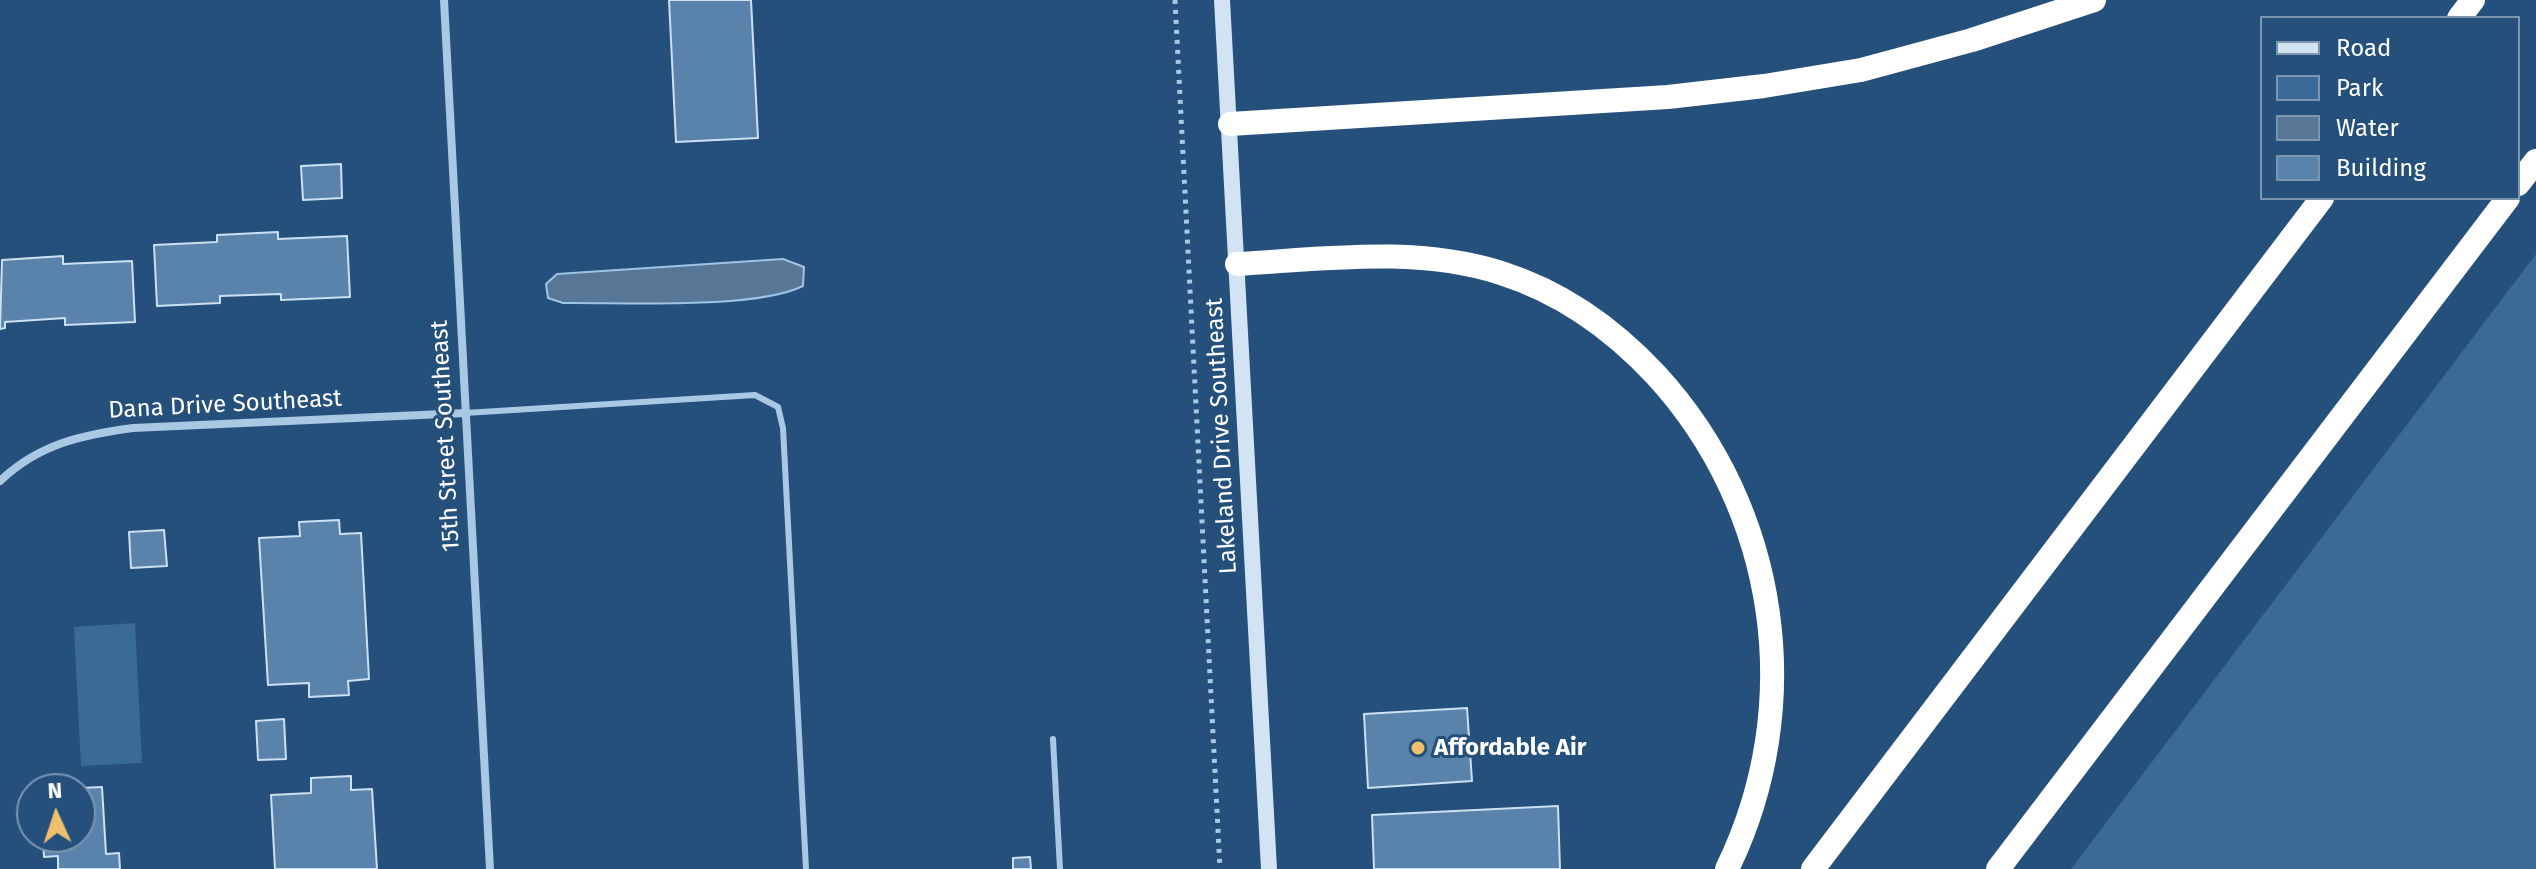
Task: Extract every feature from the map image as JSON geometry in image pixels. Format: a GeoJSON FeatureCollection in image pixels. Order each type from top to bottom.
{"type":"FeatureCollection","features":[{"type":"Feature","properties":{"kind":"highway"},"geometry":{"type":"LineString","coordinates":[[1230,124],[1668,97],[1764,86],[1875,66],[1972,40],[2094,0]]}},
{"type":"Feature","properties":{"kind":"highway"},"geometry":{"type":"LineString","coordinates":[[2461,16],[2473,0]]}},
{"type":"Feature","properties":{"kind":"highway"},"geometry":{"type":"LineString","coordinates":[[2520,181],[2536,161]]}},
{"type":"Feature","properties":{"kind":"highway"},"geometry":{"type":"LineString","coordinates":[[1813,869],[2320,200]]}},
{"type":"Feature","properties":{"kind":"highway"},"geometry":{"type":"LineString","coordinates":[[1998,869],[2506,200]]}},
{"type":"Feature","properties":{"kind":"highway"},"geometry":{"type":"LineString","coordinates":[[1237,264],[1419,257],[1462,262],[1504,274],[1550,294],[1593,319],[1633,350],[1696,423],[1740,504],[1762,573],[1772,633],[1773,681],[1763,766],[1750,813],[1727,869]]}},
{"type":"Feature","properties":{"kind":"main road","name":"Lakeland Drive Southeast"},"geometry":{"type":"LineString","coordinates":[[1222,0],[1269,869]]}},
{"type":"Feature","properties":{"kind":"street","name":"15th Street Southeast"},"geometry":{"type":"LineString","coordinates":[[444,0],[490,869]]}},
{"type":"Feature","properties":{"kind":"street","name":"Dana Drive Southeast"},"geometry":{"type":"LineString","coordinates":[[0,481],[29,457],[53,445],[89,434],[133,428],[465,413]]}},
{"type":"Feature","properties":{"kind":"lane"},"geometry":{"type":"LineString","coordinates":[[465,413],[755,395],[778,407],[783,428],[806,869]]}},
{"type":"Feature","properties":{"kind":"lane"},"geometry":{"type":"LineString","coordinates":[[1053,739],[1060,869]]}},
{"type":"Feature","properties":{"kind":"path"},"geometry":{"type":"LineString","coordinates":[[1175,0],[1220,869]]}},
{"type":"Feature","properties":{"kind":"green space"},"geometry":{"type":"Polygon","coordinates":[[[2536,254],[2536,869],[2071,869],[2536,254]]]}},
{"type":"Feature","properties":{"kind":"green space"},"geometry":{"type":"Polygon","coordinates":[[[135,623],[142,763],[81,766],[74,627],[135,623]]]}},
{"type":"Feature","properties":{"kind":"water"},"geometry":{"type":"Polygon","coordinates":[[[783,259],[804,267],[803,286],[753,299],[687,303],[563,303],[548,298],[546,284],[557,274],[783,259]]]}},
{"type":"Feature","properties":{"kind":"building"},"geometry":{"type":"Polygon","coordinates":[[[669,0],[751,0],[758,138],[676,142],[669,0]]]}},
{"type":"Feature","properties":{"kind":"building"},"geometry":{"type":"Polygon","coordinates":[[[341,164],[342,198],[303,200],[301,166],[341,164]]]}},
{"type":"Feature","properties":{"kind":"building"},"geometry":{"type":"Polygon","coordinates":[[[278,232],[278,239],[347,236],[350,297],[281,300],[281,294],[220,296],[220,303],[157,306],[154,245],[217,242],[217,235],[278,232]]]}},
{"type":"Feature","properties":{"kind":"building"},"geometry":{"type":"Polygon","coordinates":[[[63,256],[63,264],[132,261],[135,322],[65,325],[65,318],[5,322],[5,328],[0,329],[2,260],[63,256]]]}},
{"type":"Feature","properties":{"kind":"building"},"geometry":{"type":"Polygon","coordinates":[[[339,520],[340,534],[361,533],[369,679],[348,681],[349,695],[309,697],[309,683],[268,685],[259,538],[300,536],[299,522],[339,520]]]}},
{"type":"Feature","properties":{"kind":"building"},"geometry":{"type":"Polygon","coordinates":[[[164,530],[167,566],[131,568],[129,532],[164,530]]]}},
{"type":"Feature","properties":{"kind":"building","name":"Affordable Air"},"geometry":{"type":"Polygon","coordinates":[[[1467,708],[1472,781],[1368,788],[1364,714],[1467,708]]]}},
{"type":"Feature","properties":{"kind":"building"},"geometry":{"type":"Polygon","coordinates":[[[284,719],[286,759],[258,760],[256,721],[284,719]]]}},
{"type":"Feature","properties":{"kind":"building"},"geometry":{"type":"Polygon","coordinates":[[[351,776],[351,790],[372,789],[377,869],[275,869],[271,795],[311,793],[311,778],[351,776]]]}},
{"type":"Feature","properties":{"kind":"building"},"geometry":{"type":"Polygon","coordinates":[[[96,787],[102,787],[106,854],[119,853],[120,869],[58,869],[58,856],[44,857],[44,853],[96,853],[96,787]]]}},
{"type":"Feature","properties":{"kind":"building"},"geometry":{"type":"Polygon","coordinates":[[[1558,806],[1560,869],[1374,869],[1372,815],[1558,806]]]}},
{"type":"Feature","properties":{"kind":"building"},"geometry":{"type":"Polygon","coordinates":[[[1030,857],[1031,869],[1013,869],[1013,858],[1030,857]]]}},
{"type":"Feature","properties":{"kind":"place","name":"Affordable Air"},"geometry":{"type":"Point","coordinates":[1418,748]}}]}
